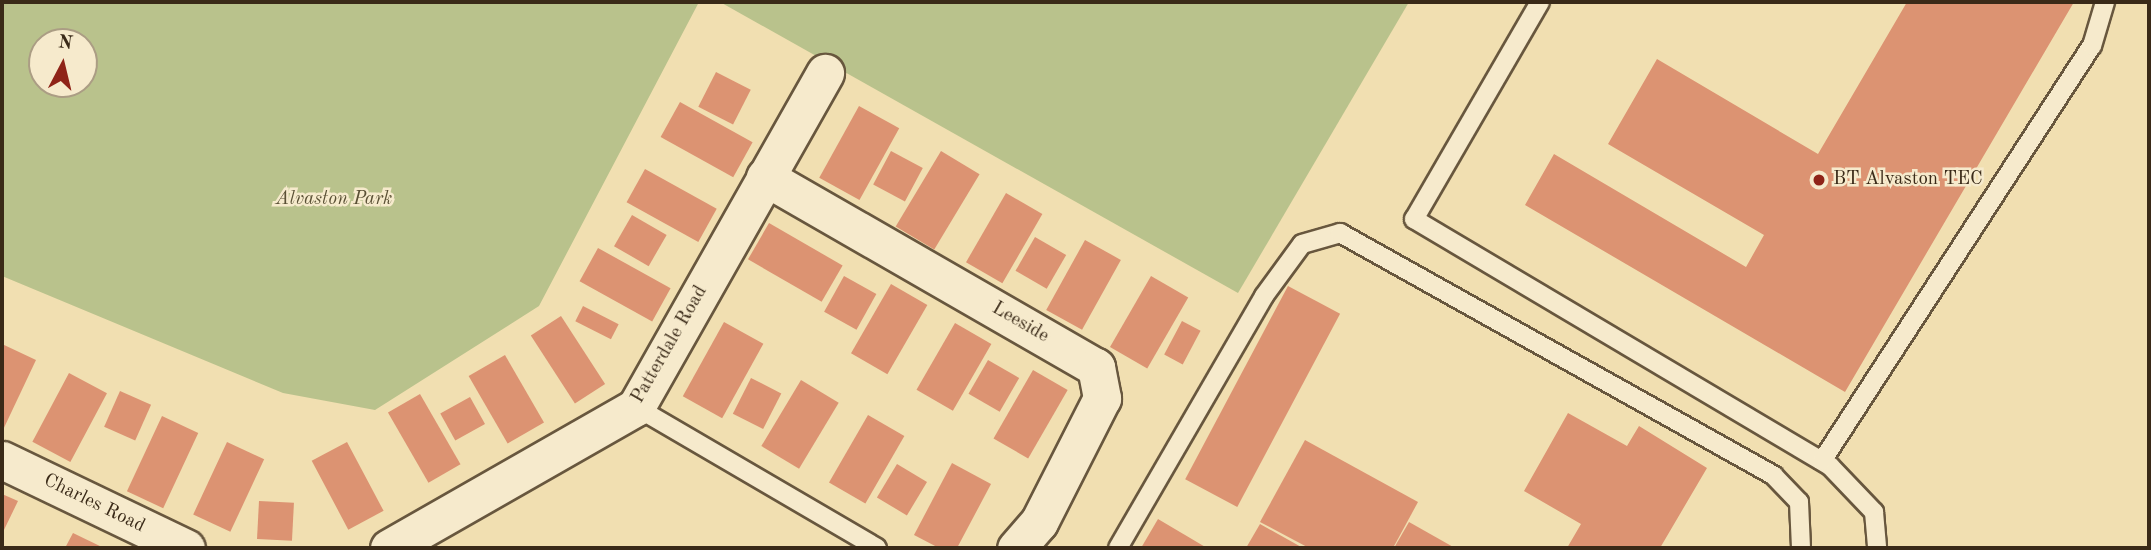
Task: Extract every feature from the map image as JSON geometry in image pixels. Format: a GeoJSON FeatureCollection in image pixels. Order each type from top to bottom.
{"type":"FeatureCollection","features":[{"type":"Feature","properties":{"kind":"street","name":"Patterdale Road"},"geometry":{"type":"LineString","coordinates":[[389,548],[636,407],[825,73]]}},
{"type":"Feature","properties":{"kind":"street","name":"Leeside"},"geometry":{"type":"LineString","coordinates":[[765,177],[1096,367],[1102,398],[1039,522],[1016,548]]}},
{"type":"Feature","properties":{"kind":"street","name":"Charles Road"},"geometry":{"type":"LineString","coordinates":[[2,460],[186,548]]}},
{"type":"Feature","properties":{"kind":"lane"},"geometry":{"type":"LineString","coordinates":[[1540,2],[1414,219],[1822,461],[1874,512],[1877,548]]}},
{"type":"Feature","properties":{"kind":"lane"},"geometry":{"type":"LineString","coordinates":[[1822,461],[2092,46],[2105,2]]}},
{"type":"Feature","properties":{"kind":"lane"},"geometry":{"type":"LineString","coordinates":[[1118,548],[1264,296],[1301,244],[1340,233],[1774,476],[1799,502],[1801,548]]}},
{"type":"Feature","properties":{"kind":"lane"},"geometry":{"type":"LineString","coordinates":[[636,407],[877,548]]}},
{"type":"Feature","properties":{"kind":"green space","name":"Alvaston Park"},"geometry":{"type":"Polygon","coordinates":[[[2,2],[699,2],[539,306],[375,410],[283,393],[2,276],[2,2]]]}},
{"type":"Feature","properties":{"kind":"green space"},"geometry":{"type":"Polygon","coordinates":[[[720,2],[1409,2],[1238,293],[720,2]]]}},
{"type":"Feature","properties":{"kind":"building","name":"BT Alvaston TEC"},"geometry":{"type":"Polygon","coordinates":[[[1907,2],[2074,2],[1845,392],[1525,205],[1554,154],[1746,267],[1764,235],[1608,144],[1657,59],[1818,154],[1907,2]]]}},
{"type":"Feature","properties":{"kind":"building"},"geometry":{"type":"Polygon","coordinates":[[[716,72],[751,90],[733,124],[698,107],[716,72]]]}},
{"type":"Feature","properties":{"kind":"building"},"geometry":{"type":"Polygon","coordinates":[[[680,102],[753,142],[733,177],[661,137],[680,102]]]}},
{"type":"Feature","properties":{"kind":"building"},"geometry":{"type":"Polygon","coordinates":[[[859,106],[899,128],[859,200],[819,178],[859,106]]]}},
{"type":"Feature","properties":{"kind":"building"},"geometry":{"type":"Polygon","coordinates":[[[891,151],[923,168],[905,201],[873,185],[891,151]]]}},
{"type":"Feature","properties":{"kind":"building"},"geometry":{"type":"Polygon","coordinates":[[[941,151],[980,174],[934,250],[896,226],[941,151]]]}},
{"type":"Feature","properties":{"kind":"building"},"geometry":{"type":"Polygon","coordinates":[[[645,169],[717,209],[698,242],[627,202],[645,169]]]}},
{"type":"Feature","properties":{"kind":"building"},"geometry":{"type":"Polygon","coordinates":[[[1006,193],[1042,214],[1002,283],[966,262],[1006,193]]]}},
{"type":"Feature","properties":{"kind":"building"},"geometry":{"type":"Polygon","coordinates":[[[632,215],[667,235],[649,266],[614,246],[632,215]]]}},
{"type":"Feature","properties":{"kind":"building"},"geometry":{"type":"Polygon","coordinates":[[[769,223],[843,266],[822,302],[748,259],[769,223]]]}},
{"type":"Feature","properties":{"kind":"building"},"geometry":{"type":"Polygon","coordinates":[[[1035,237],[1066,255],[1047,289],[1016,271],[1035,237]]]}},
{"type":"Feature","properties":{"kind":"building"},"geometry":{"type":"Polygon","coordinates":[[[1085,240],[1121,260],[1082,330],[1046,310],[1085,240]]]}},
{"type":"Feature","properties":{"kind":"building"},"geometry":{"type":"Polygon","coordinates":[[[598,248],[671,288],[652,321],[580,281],[598,248]]]}},
{"type":"Feature","properties":{"kind":"building"},"geometry":{"type":"Polygon","coordinates":[[[844,276],[876,294],[856,330],[824,312],[844,276]]]}},
{"type":"Feature","properties":{"kind":"building"},"geometry":{"type":"Polygon","coordinates":[[[1151,276],[1188,298],[1147,369],[1110,347],[1151,276]]]}},
{"type":"Feature","properties":{"kind":"building"},"geometry":{"type":"Polygon","coordinates":[[[891,284],[927,305],[887,374],[851,353],[891,284]]]}},
{"type":"Feature","properties":{"kind":"building"},"geometry":{"type":"Polygon","coordinates":[[[1288,286],[1340,314],[1237,507],[1185,479],[1288,286]]]}},
{"type":"Feature","properties":{"kind":"building"},"geometry":{"type":"Polygon","coordinates":[[[583,306],[619,324],[611,339],[575,321],[583,306]]]}},
{"type":"Feature","properties":{"kind":"building"},"geometry":{"type":"Polygon","coordinates":[[[561,316],[605,384],[575,404],[531,336],[561,316]]]}},
{"type":"Feature","properties":{"kind":"building"},"geometry":{"type":"Polygon","coordinates":[[[1182,321],[1201,331],[1183,364],[1164,355],[1182,321]]]}},
{"type":"Feature","properties":{"kind":"building"},"geometry":{"type":"Polygon","coordinates":[[[724,322],[763,344],[722,418],[683,396],[724,322]]]}},
{"type":"Feature","properties":{"kind":"building"},"geometry":{"type":"Polygon","coordinates":[[[955,323],[991,344],[953,411],[916,390],[955,323]]]}},
{"type":"Feature","properties":{"kind":"building"},"geometry":{"type":"Polygon","coordinates":[[[2,344],[36,360],[2,432],[2,344]]]}},
{"type":"Feature","properties":{"kind":"building"},"geometry":{"type":"Polygon","coordinates":[[[505,355],[544,423],[508,444],[469,376],[505,355]]]}},
{"type":"Feature","properties":{"kind":"building"},"geometry":{"type":"Polygon","coordinates":[[[988,360],[1019,378],[1000,412],[968,394],[988,360]]]}},
{"type":"Feature","properties":{"kind":"building"},"geometry":{"type":"Polygon","coordinates":[[[1033,370],[1068,390],[1028,458],[994,438],[1033,370]]]}},
{"type":"Feature","properties":{"kind":"building"},"geometry":{"type":"Polygon","coordinates":[[[69,373],[107,393],[70,462],[32,442],[69,373]]]}},
{"type":"Feature","properties":{"kind":"building"},"geometry":{"type":"Polygon","coordinates":[[[751,378],[781,393],[763,429],[733,414],[751,378]]]}},
{"type":"Feature","properties":{"kind":"building"},"geometry":{"type":"Polygon","coordinates":[[[801,380],[839,403],[799,469],[761,446],[801,380]]]}},
{"type":"Feature","properties":{"kind":"building"},"geometry":{"type":"Polygon","coordinates":[[[120,391],[151,405],[135,440],[104,427],[120,391]]]}},
{"type":"Feature","properties":{"kind":"building"},"geometry":{"type":"Polygon","coordinates":[[[420,394],[460,464],[428,483],[388,412],[420,394]]]}},
{"type":"Feature","properties":{"kind":"building"},"geometry":{"type":"Polygon","coordinates":[[[470,397],[485,424],[455,441],[440,413],[470,397]]]}},
{"type":"Feature","properties":{"kind":"building"},"geometry":{"type":"Polygon","coordinates":[[[1568,413],[1627,446],[1639,426],[1707,468],[1660,548],[1567,548],[1581,524],[1524,491],[1568,413]]]}},
{"type":"Feature","properties":{"kind":"building"},"geometry":{"type":"Polygon","coordinates":[[[868,415],[904,436],[865,504],[829,483],[868,415]]]}},
{"type":"Feature","properties":{"kind":"building"},"geometry":{"type":"Polygon","coordinates":[[[162,416],[198,433],[163,508],[127,491],[162,416]]]}},
{"type":"Feature","properties":{"kind":"building"},"geometry":{"type":"Polygon","coordinates":[[[1305,440],[1418,502],[1393,548],[1309,548],[1260,522],[1305,440]]]}},
{"type":"Feature","properties":{"kind":"building"},"geometry":{"type":"Polygon","coordinates":[[[227,442],[264,459],[230,532],[193,515],[227,442]]]}},
{"type":"Feature","properties":{"kind":"building"},"geometry":{"type":"Polygon","coordinates":[[[347,442],[384,511],[348,530],[312,461],[347,442]]]}},
{"type":"Feature","properties":{"kind":"building"},"geometry":{"type":"Polygon","coordinates":[[[952,463],[991,484],[957,548],[939,548],[914,535],[952,463]]]}},
{"type":"Feature","properties":{"kind":"building"},"geometry":{"type":"Polygon","coordinates":[[[897,464],[927,482],[907,515],[877,497],[897,464]]]}},
{"type":"Feature","properties":{"kind":"building"},"geometry":{"type":"Polygon","coordinates":[[[2,494],[18,501],[2,534],[2,494]]]}},
{"type":"Feature","properties":{"kind":"building"},"geometry":{"type":"Polygon","coordinates":[[[259,501],[294,503],[292,541],[257,539],[259,501]]]}},
{"type":"Feature","properties":{"kind":"building"},"geometry":{"type":"Polygon","coordinates":[[[1158,519],[1207,548],[1141,548],[1158,519]]]}},
{"type":"Feature","properties":{"kind":"building"},"geometry":{"type":"Polygon","coordinates":[[[1409,522],[1455,548],[1394,548],[1409,522]]]}},
{"type":"Feature","properties":{"kind":"building"},"geometry":{"type":"Polygon","coordinates":[[[1260,524],[1303,548],[1246,548],[1260,524]]]}},
{"type":"Feature","properties":{"kind":"building"},"geometry":{"type":"Polygon","coordinates":[[[73,533],[104,548],[65,548],[73,533]]]}},
{"type":"Feature","properties":{"kind":"place","name":"BT Alvaston TEC"},"geometry":{"type":"Point","coordinates":[1819,180]}}]}
